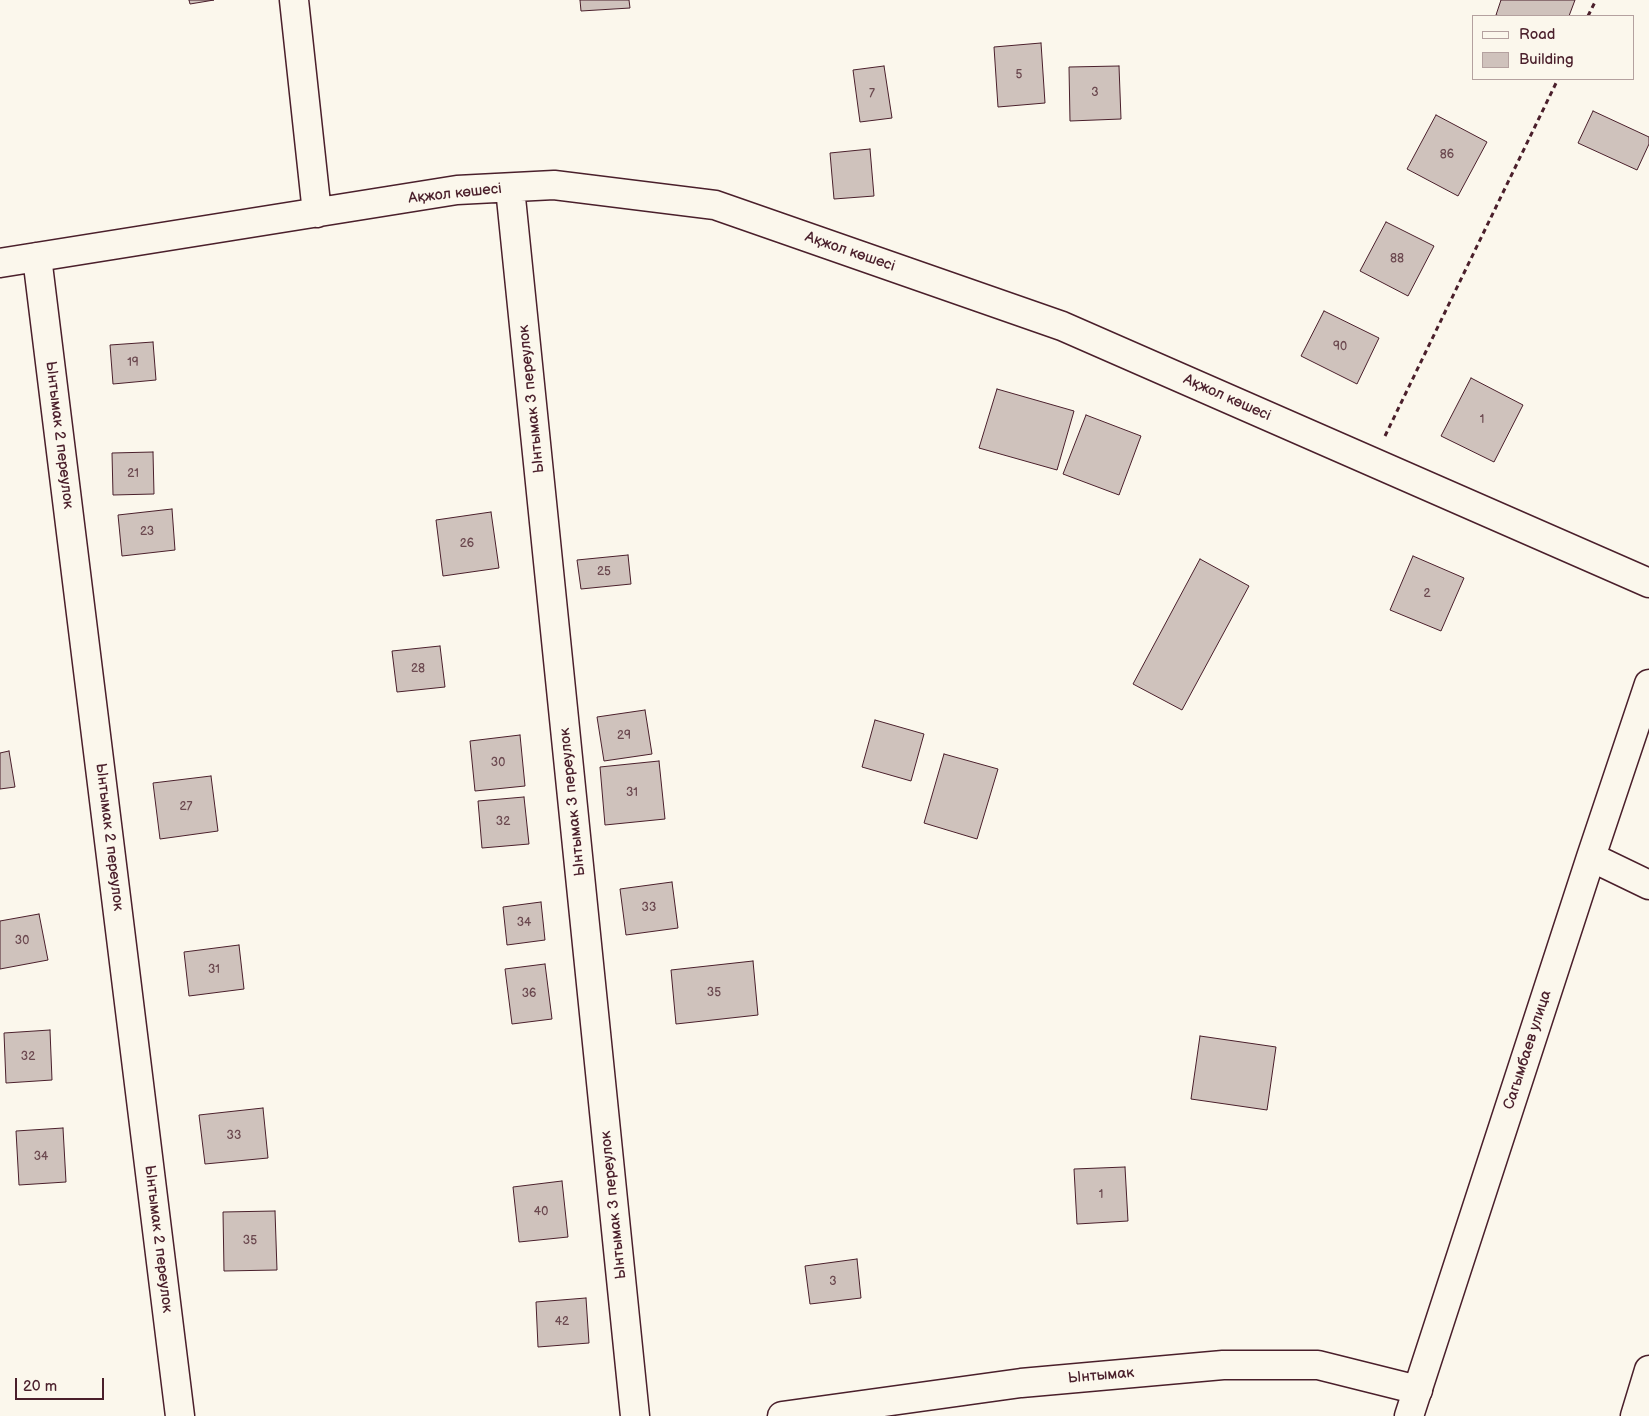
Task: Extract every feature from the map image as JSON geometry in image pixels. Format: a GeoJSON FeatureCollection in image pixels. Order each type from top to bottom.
{"type":"FeatureCollection","features":[{"type":"Feature","properties":{"kind":"street"},"geometry":{"type":"LineString","coordinates":[[294,0],[317,213]]}},
{"type":"Feature","properties":{"kind":"street","name":"Ақжол көшесі"},"geometry":{"type":"LineString","coordinates":[[0,263],[457,190],[554,185],[715,205],[1062,326],[1649,583]]}},
{"type":"Feature","properties":{"kind":"street","name":"Ынтымак 3 переулок"},"geometry":{"type":"LineString","coordinates":[[510,188],[636,1416]]}},
{"type":"Feature","properties":{"kind":"street","name":"Ынтымак 2 переулок"},"geometry":{"type":"LineString","coordinates":[[37,257],[180,1416]]}},
{"type":"Feature","properties":{"kind":"street","name":"Сагымбаев улица"},"geometry":{"type":"LineString","coordinates":[[1409,1416],[1649,684]]}},
{"type":"Feature","properties":{"kind":"street"},"geometry":{"type":"LineString","coordinates":[[1591,857],[1649,886]]}},
{"type":"Feature","properties":{"kind":"street","name":"Ынтымак"},"geometry":{"type":"LineString","coordinates":[[782,1416],[1021,1383],[1223,1365],[1318,1365],[1418,1390]]}},
{"type":"Feature","properties":{"kind":"street"},"geometry":{"type":"LineString","coordinates":[[1635,1416],[1649,1370]]}},
{"type":"Feature","properties":{"kind":"path"},"geometry":{"type":"LineString","coordinates":[[1588,15],[1596,0]]}},
{"type":"Feature","properties":{"kind":"path"},"geometry":{"type":"LineString","coordinates":[[1372,462],[1558,80]]}},
{"type":"Feature","properties":{"kind":"building"},"geometry":{"type":"Polygon","coordinates":[[[189,0],[214,0],[190,4],[189,0]]]}},
{"type":"Feature","properties":{"kind":"building"},"geometry":{"type":"Polygon","coordinates":[[[580,0],[629,0],[630,8],[581,11],[580,0]]]}},
{"type":"Feature","properties":{"kind":"building"},"geometry":{"type":"Polygon","coordinates":[[[1501,0],[1575,0],[1569,15],[1496,15],[1501,0]]]}},
{"type":"Feature","properties":{"kind":"building"},"geometry":{"type":"Polygon","coordinates":[[[1041,43],[1045,103],[998,107],[994,47],[1041,43]]]}},
{"type":"Feature","properties":{"kind":"building"},"geometry":{"type":"Polygon","coordinates":[[[884,66],[892,118],[860,122],[853,70],[884,66]]]}},
{"type":"Feature","properties":{"kind":"building"},"geometry":{"type":"Polygon","coordinates":[[[1119,66],[1121,119],[1070,121],[1069,67],[1119,66]]]}},
{"type":"Feature","properties":{"kind":"building"},"geometry":{"type":"Polygon","coordinates":[[[1593,111],[1649,137],[1649,144],[1637,170],[1578,143],[1593,111]]]}},
{"type":"Feature","properties":{"kind":"building"},"geometry":{"type":"Polygon","coordinates":[[[1436,115],[1487,142],[1458,196],[1407,169],[1436,115]]]}},
{"type":"Feature","properties":{"kind":"building"},"geometry":{"type":"Polygon","coordinates":[[[870,149],[874,196],[834,199],[830,153],[870,149]]]}},
{"type":"Feature","properties":{"kind":"building"},"geometry":{"type":"Polygon","coordinates":[[[1386,222],[1434,246],[1408,296],[1360,271],[1386,222]]]}},
{"type":"Feature","properties":{"kind":"building"},"geometry":{"type":"Polygon","coordinates":[[[1324,311],[1379,338],[1357,384],[1301,356],[1324,311]]]}},
{"type":"Feature","properties":{"kind":"building"},"geometry":{"type":"Polygon","coordinates":[[[153,342],[156,380],[113,384],[110,345],[153,342]]]}},
{"type":"Feature","properties":{"kind":"building"},"geometry":{"type":"Polygon","coordinates":[[[1471,378],[1523,405],[1494,462],[1441,436],[1471,378]]]}},
{"type":"Feature","properties":{"kind":"building"},"geometry":{"type":"Polygon","coordinates":[[[997,389],[1074,411],[1057,470],[979,448],[997,389]]]}},
{"type":"Feature","properties":{"kind":"building"},"geometry":{"type":"Polygon","coordinates":[[[1086,415],[1141,436],[1119,495],[1063,474],[1086,415]]]}},
{"type":"Feature","properties":{"kind":"building"},"geometry":{"type":"Polygon","coordinates":[[[153,452],[154,494],[113,495],[112,453],[153,452]]]}},
{"type":"Feature","properties":{"kind":"building"},"geometry":{"type":"Polygon","coordinates":[[[172,509],[175,550],[122,556],[118,515],[172,509]]]}},
{"type":"Feature","properties":{"kind":"building"},"geometry":{"type":"Polygon","coordinates":[[[491,512],[499,568],[443,576],[436,520],[491,512]]]}},
{"type":"Feature","properties":{"kind":"building"},"geometry":{"type":"Polygon","coordinates":[[[628,555],[631,584],[581,589],[577,560],[628,555]]]}},
{"type":"Feature","properties":{"kind":"building"},"geometry":{"type":"Polygon","coordinates":[[[1413,556],[1464,578],[1441,631],[1390,610],[1413,556]]]}},
{"type":"Feature","properties":{"kind":"building"},"geometry":{"type":"Polygon","coordinates":[[[1200,559],[1249,586],[1182,710],[1133,684],[1200,559]]]}},
{"type":"Feature","properties":{"kind":"building"},"geometry":{"type":"Polygon","coordinates":[[[440,646],[445,687],[397,692],[392,651],[440,646]]]}},
{"type":"Feature","properties":{"kind":"building"},"geometry":{"type":"Polygon","coordinates":[[[645,710],[652,754],[604,761],[597,717],[645,710]]]}},
{"type":"Feature","properties":{"kind":"building"},"geometry":{"type":"Polygon","coordinates":[[[875,720],[924,734],[911,781],[862,767],[875,720]]]}},
{"type":"Feature","properties":{"kind":"building"},"geometry":{"type":"Polygon","coordinates":[[[520,735],[525,786],[475,791],[470,741],[520,735]]]}},
{"type":"Feature","properties":{"kind":"building"},"geometry":{"type":"Polygon","coordinates":[[[9,751],[15,787],[0,789],[0,753],[9,751]]]}},
{"type":"Feature","properties":{"kind":"building"},"geometry":{"type":"Polygon","coordinates":[[[944,754],[998,769],[977,839],[924,823],[944,754]]]}},
{"type":"Feature","properties":{"kind":"building"},"geometry":{"type":"Polygon","coordinates":[[[659,761],[665,819],[605,825],[600,767],[659,761]]]}},
{"type":"Feature","properties":{"kind":"building"},"geometry":{"type":"Polygon","coordinates":[[[211,776],[218,831],[160,839],[153,783],[211,776]]]}},
{"type":"Feature","properties":{"kind":"building"},"geometry":{"type":"Polygon","coordinates":[[[524,797],[529,844],[482,848],[478,801],[524,797]]]}},
{"type":"Feature","properties":{"kind":"building"},"geometry":{"type":"Polygon","coordinates":[[[672,882],[678,928],[626,935],[620,889],[672,882]]]}},
{"type":"Feature","properties":{"kind":"building"},"geometry":{"type":"Polygon","coordinates":[[[541,902],[545,940],[507,945],[503,907],[541,902]]]}},
{"type":"Feature","properties":{"kind":"building"},"geometry":{"type":"Polygon","coordinates":[[[39,914],[48,960],[0,969],[0,921],[39,914]]]}},
{"type":"Feature","properties":{"kind":"building"},"geometry":{"type":"Polygon","coordinates":[[[239,945],[244,989],[189,996],[184,952],[239,945]]]}},
{"type":"Feature","properties":{"kind":"building"},"geometry":{"type":"Polygon","coordinates":[[[753,961],[758,1015],[676,1024],[671,970],[753,961]]]}},
{"type":"Feature","properties":{"kind":"building"},"geometry":{"type":"Polygon","coordinates":[[[545,964],[552,1019],[512,1024],[505,969],[545,964]]]}},
{"type":"Feature","properties":{"kind":"building"},"geometry":{"type":"Polygon","coordinates":[[[50,1030],[52,1080],[6,1083],[4,1033],[50,1030]]]}},
{"type":"Feature","properties":{"kind":"building"},"geometry":{"type":"Polygon","coordinates":[[[1200,1036],[1276,1047],[1267,1110],[1191,1099],[1200,1036]]]}},
{"type":"Feature","properties":{"kind":"building"},"geometry":{"type":"Polygon","coordinates":[[[263,1108],[268,1158],[205,1164],[199,1115],[263,1108]]]}},
{"type":"Feature","properties":{"kind":"building"},"geometry":{"type":"Polygon","coordinates":[[[63,1128],[66,1182],[19,1185],[16,1131],[63,1128]]]}},
{"type":"Feature","properties":{"kind":"building"},"geometry":{"type":"Polygon","coordinates":[[[1125,1167],[1128,1221],[1077,1224],[1074,1169],[1125,1167]]]}},
{"type":"Feature","properties":{"kind":"building"},"geometry":{"type":"Polygon","coordinates":[[[562,1181],[568,1237],[519,1242],[513,1187],[562,1181]]]}},
{"type":"Feature","properties":{"kind":"building"},"geometry":{"type":"Polygon","coordinates":[[[275,1211],[277,1270],[224,1271],[223,1212],[275,1211]]]}},
{"type":"Feature","properties":{"kind":"building"},"geometry":{"type":"Polygon","coordinates":[[[857,1259],[861,1298],[810,1304],[805,1266],[857,1259]]]}},
{"type":"Feature","properties":{"kind":"building"},"geometry":{"type":"Polygon","coordinates":[[[586,1298],[589,1343],[538,1347],[536,1302],[586,1298]]]}}]}
